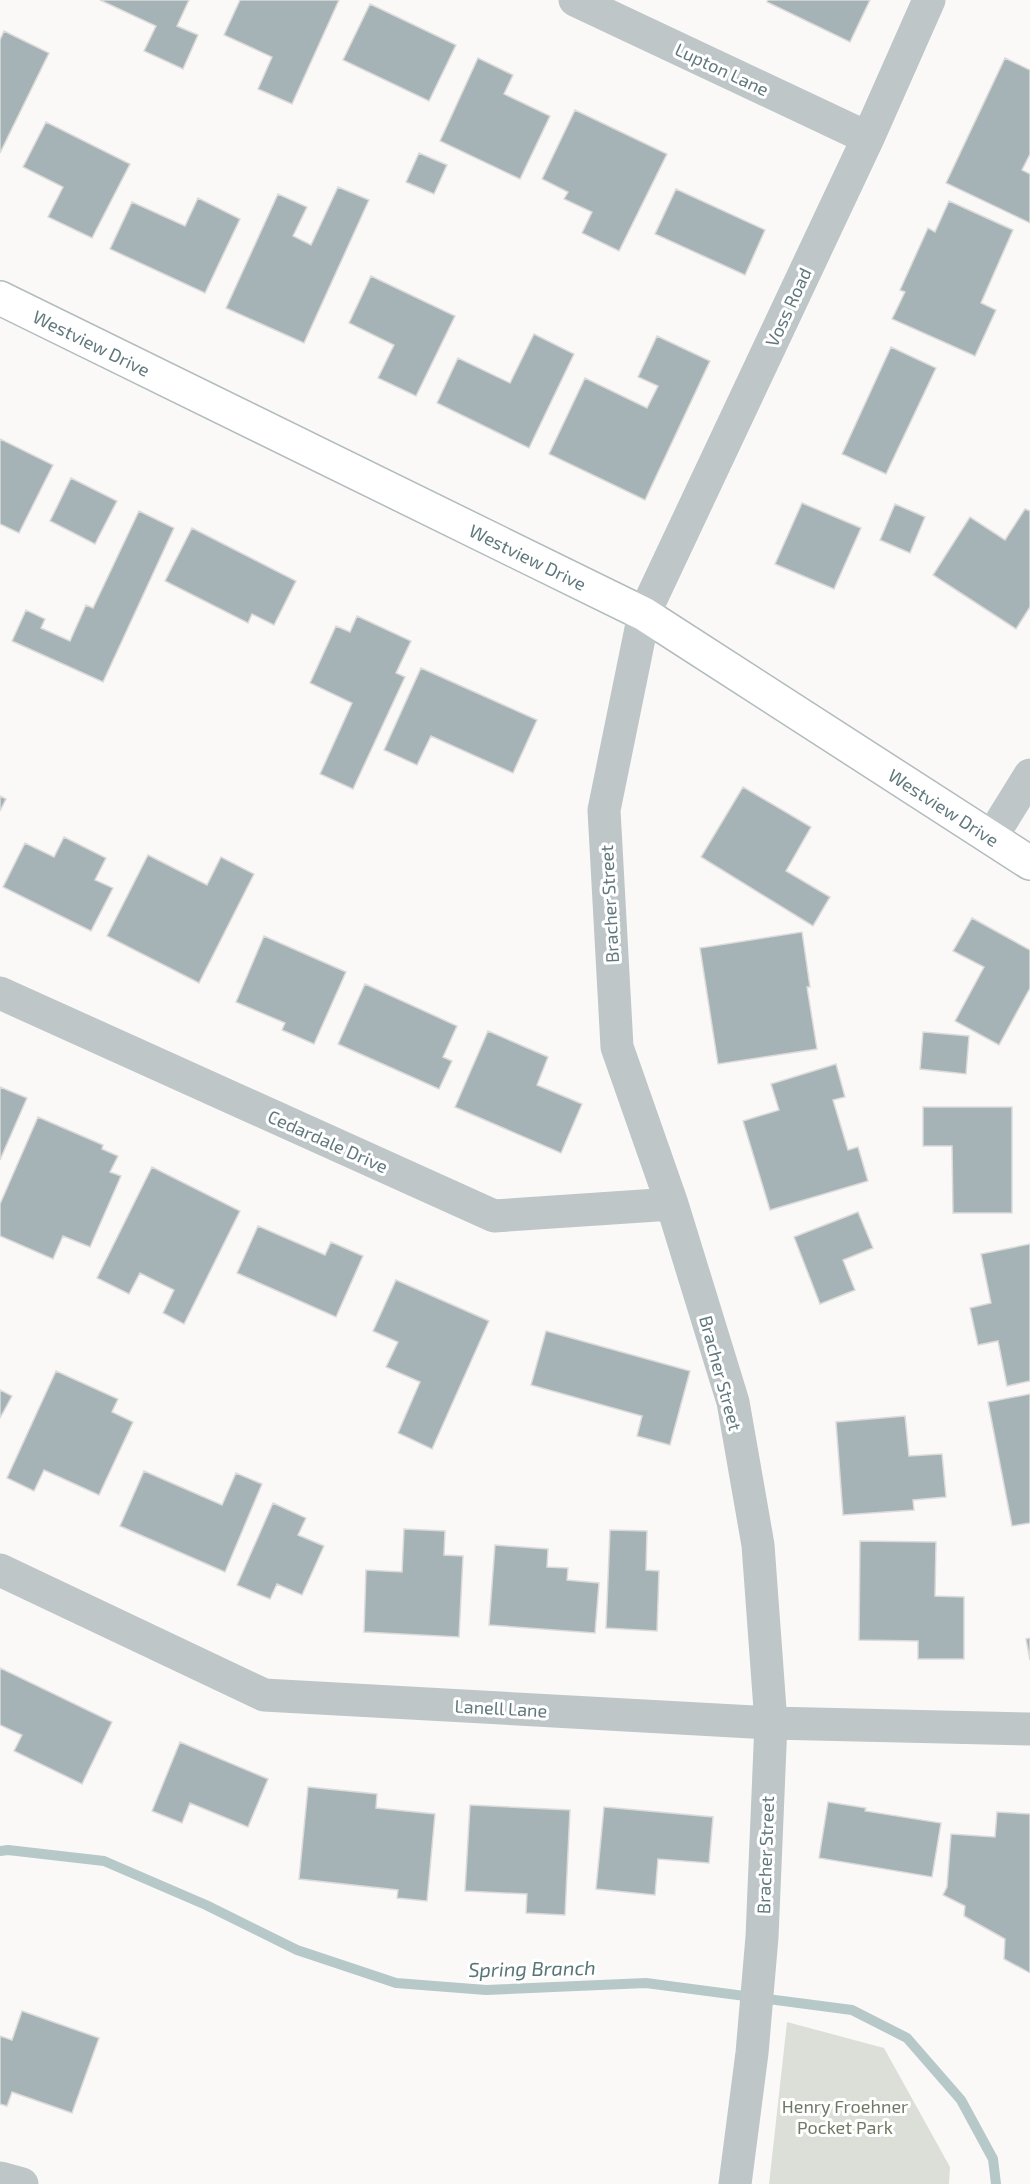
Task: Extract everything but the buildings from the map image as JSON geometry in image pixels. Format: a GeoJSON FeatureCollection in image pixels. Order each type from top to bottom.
{"type":"FeatureCollection","features":[{"type":"Feature","properties":{"kind":"main road","name":"Westview Drive"},"geometry":{"type":"LineString","coordinates":[[0,298],[644,614],[1030,863]]}},
{"type":"Feature","properties":{"kind":"street","name":"Lupton Lane"},"geometry":{"type":"LineString","coordinates":[[575,0],[868,138]]}},
{"type":"Feature","properties":{"kind":"street","name":"Voss Road"},"geometry":{"type":"LineString","coordinates":[[644,614],[868,138],[929,0]]}},
{"type":"Feature","properties":{"kind":"street","name":"Bracher Street"},"geometry":{"type":"LineString","coordinates":[[644,614],[604,810],[617,1047],[672,1204],[733,1402],[758,1545],[771,1723],[762,1937],[752,2053],[735,2184]]}},
{"type":"Feature","properties":{"kind":"street"},"geometry":{"type":"LineString","coordinates":[[991,838],[1030,775]]}},
{"type":"Feature","properties":{"kind":"street","name":"Cedardale Drive"},"geometry":{"type":"LineString","coordinates":[[0,993],[494,1216],[672,1204]]}},
{"type":"Feature","properties":{"kind":"street","name":"Lanell Lane"},"geometry":{"type":"LineString","coordinates":[[0,1570],[264,1695],[771,1723],[1030,1730]]}},
{"type":"Feature","properties":{"kind":"street"},"geometry":{"type":"LineString","coordinates":[[0,2178],[22,2184]]}},
{"type":"Feature","properties":{"kind":"green space","name":"Henry Froehner Pocket Park"},"geometry":{"type":"Polygon","coordinates":[[[787,2022],[884,2048],[950,2167],[949,2184],[769,2184],[787,2022]]]}},
{"type":"Feature","properties":{"kind":"waterway","name":"Spring Branch"},"geometry":{"type":"LineString","coordinates":[[0,1851],[104,1861],[206,1905],[297,1950],[396,1983],[486,1990],[646,1983],[852,2010],[907,2038],[961,2100],[993,2159],[996,2184]]}}]}
